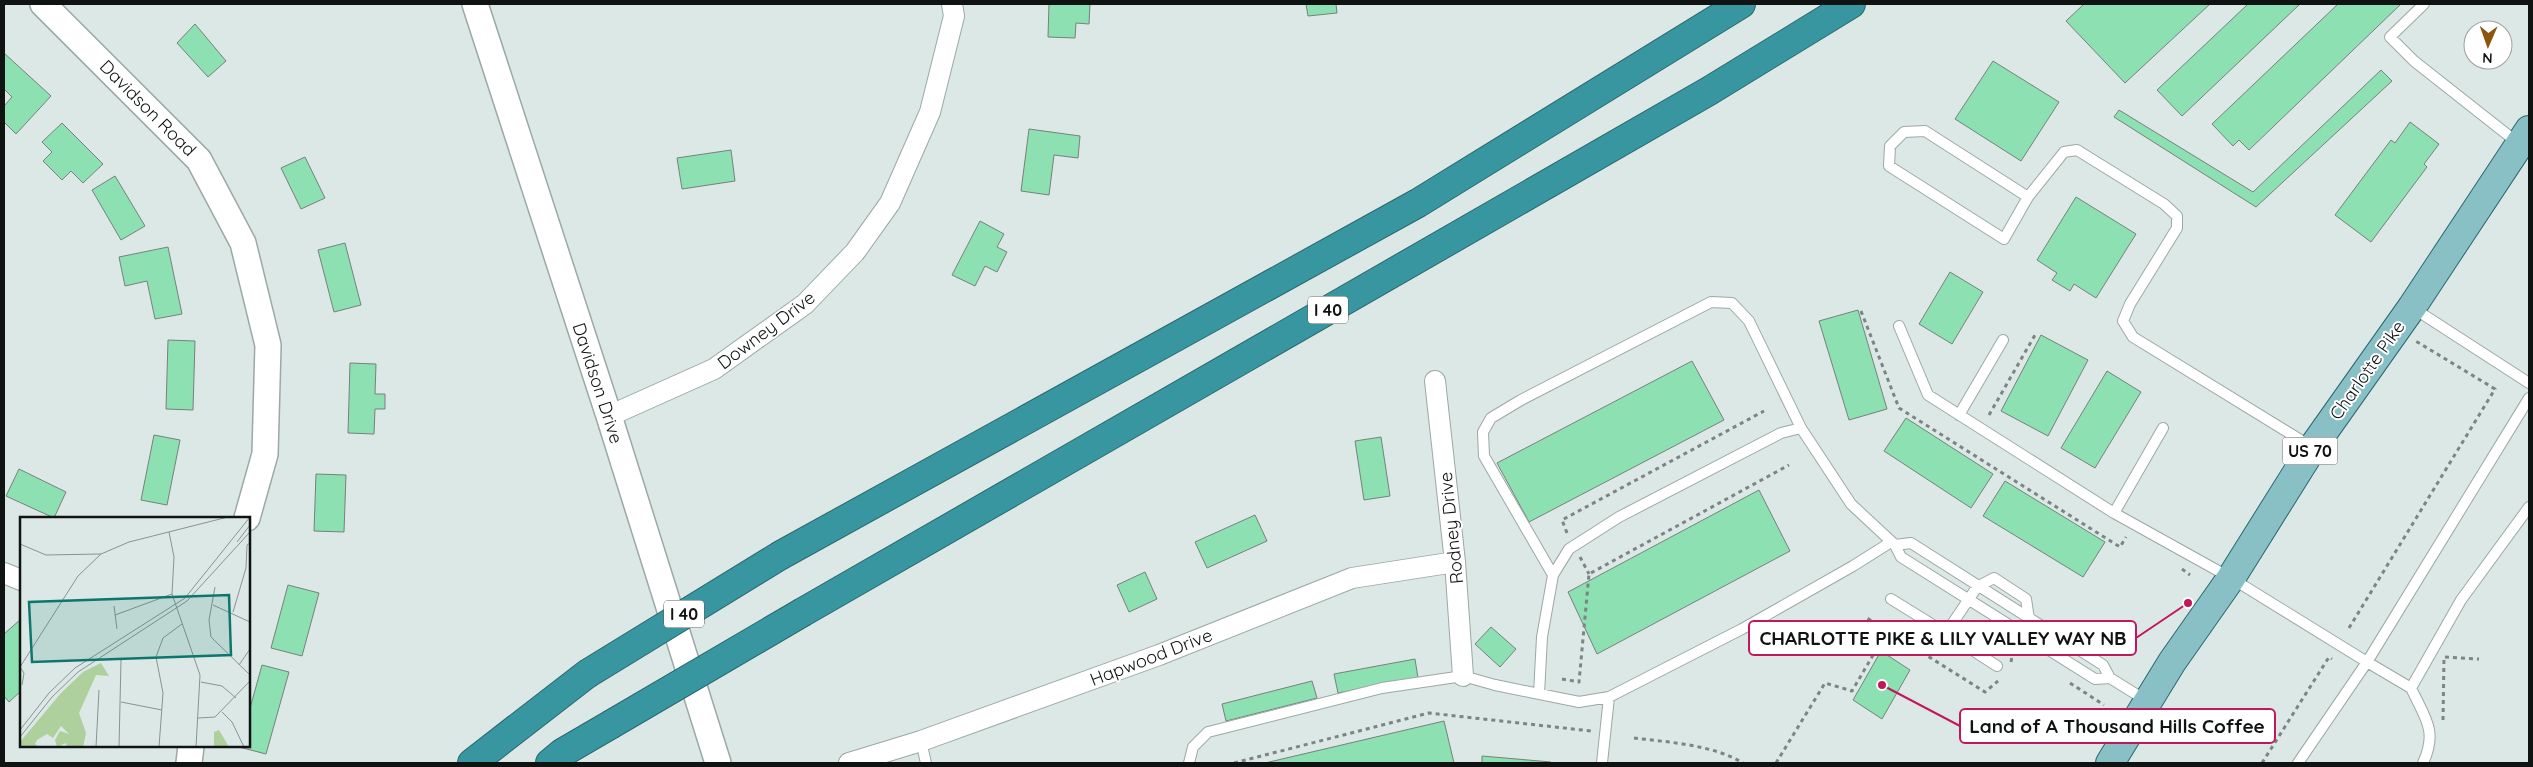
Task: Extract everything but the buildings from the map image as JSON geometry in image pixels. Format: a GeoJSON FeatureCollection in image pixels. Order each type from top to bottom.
{"type":"FeatureCollection","features":[{"type":"Feature","properties":{"kind":"highway","name":"I 40"},"geometry":{"type":"LineString","coordinates":[[472,763],[586,674],[781,555],[1418,203],[1741,4]]}},
{"type":"Feature","properties":{"kind":"highway","name":"I 40"},"geometry":{"type":"LineString","coordinates":[[550,763],[562,753],[803,612],[1708,91],[1851,4]]}},
{"type":"Feature","properties":{"kind":"main road","name":"Charlotte Pike"},"geometry":{"type":"LineString","coordinates":[[2110,763],[2172,662],[2231,578],[2313,447],[2526,142]]}},
{"type":"Feature","properties":{"kind":"street","name":"Davidson Road"},"geometry":{"type":"LineString","coordinates":[[43,4],[199,160],[243,243],[268,345],[265,454],[247,517]]}},
{"type":"Feature","properties":{"kind":"street","name":"Davidson Drive"},"geometry":{"type":"LineString","coordinates":[[475,4],[609,416],[718,763]]}},
{"type":"Feature","properties":{"kind":"street","name":"Downey Drive"},"geometry":{"type":"LineString","coordinates":[[609,416],[714,369],[806,304],[855,252],[890,203],[930,112],[954,16],[952,4]]}},
{"type":"Feature","properties":{"kind":"street","name":"Rodney Drive"},"geometry":{"type":"LineString","coordinates":[[1435,381],[1455,562],[1463,676]]}},
{"type":"Feature","properties":{"kind":"street","name":"Hapwood Drive"},"geometry":{"type":"LineString","coordinates":[[849,763],[921,741],[1159,655],[1352,578],[1455,562]]}},
{"type":"Feature","properties":{"kind":"street"},"geometry":{"type":"LineString","coordinates":[[4,573],[20,580]]}},
{"type":"Feature","properties":{"kind":"street"},"geometry":{"type":"LineString","coordinates":[[188,763],[191,747]]}},
{"type":"Feature","properties":{"kind":"lane"},"geometry":{"type":"LineString","coordinates":[[2424,4],[2390,37],[2414,61],[2526,142]]}},
{"type":"Feature","properties":{"kind":"lane"},"geometry":{"type":"LineString","coordinates":[[2028,197],[1925,132],[1904,132],[1890,146],[1889,166],[2004,239],[2028,197],[2064,152],[2077,150],[2164,204],[2178,216],[2177,228],[2130,304],[2123,321],[2133,337],[2313,447]]}},
{"type":"Feature","properties":{"kind":"lane"},"geometry":{"type":"LineString","coordinates":[[1552,575],[1484,456],[1483,432],[1491,418],[1520,400],[1711,302],[1732,303],[1749,321],[1801,428],[1851,504],[1893,543],[1901,557],[2095,679],[2110,678]]}},
{"type":"Feature","properties":{"kind":"lane"},"geometry":{"type":"LineString","coordinates":[[2412,307],[2529,383]]}},
{"type":"Feature","properties":{"kind":"lane"},"geometry":{"type":"LineString","coordinates":[[1899,326],[1928,395],[2114,513],[2231,578],[2411,688],[2430,730],[2430,747],[2423,763]]}},
{"type":"Feature","properties":{"kind":"lane"},"geometry":{"type":"LineString","coordinates":[[1959,415],[2003,340]]}},
{"type":"Feature","properties":{"kind":"lane"},"geometry":{"type":"LineString","coordinates":[[2298,763],[2367,662],[2529,398]]}},
{"type":"Feature","properties":{"kind":"lane"},"geometry":{"type":"LineString","coordinates":[[1539,694],[1542,637],[1552,575],[1569,549],[1619,517],[1781,432],[1801,428]]}},
{"type":"Feature","properties":{"kind":"lane"},"geometry":{"type":"LineString","coordinates":[[2114,513],[2164,428]]}},
{"type":"Feature","properties":{"kind":"lane"},"geometry":{"type":"LineString","coordinates":[[2411,688],[2461,600],[2529,506]]}},
{"type":"Feature","properties":{"kind":"lane"},"geometry":{"type":"LineString","coordinates":[[1190,763],[1193,747],[1208,732],[1382,688],[1463,676],[1579,702],[1609,697],[1742,630],[1893,543],[1911,543],[1976,587],[2104,665],[2110,678],[2148,701]]}},
{"type":"Feature","properties":{"kind":"lane"},"geometry":{"type":"LineString","coordinates":[[1946,633],[1976,587],[1994,578],[2026,599],[2029,619]]}},
{"type":"Feature","properties":{"kind":"lane"},"geometry":{"type":"LineString","coordinates":[[1891,599],[2001,668]]}},
{"type":"Feature","properties":{"kind":"lane"},"geometry":{"type":"LineString","coordinates":[[1602,763],[1609,697]]}},
{"type":"Feature","properties":{"kind":"lane"},"geometry":{"type":"LineString","coordinates":[[921,741],[926,763]]}},
{"type":"Feature","properties":{"kind":"path"},"geometry":{"type":"LineString","coordinates":[[1989,414],[2035,335]]}},
{"type":"Feature","properties":{"kind":"path"},"geometry":{"type":"LineString","coordinates":[[2349,628],[2495,388],[2412,339]]}},
{"type":"Feature","properties":{"kind":"path"},"geometry":{"type":"LineString","coordinates":[[1568,538],[1562,520],[1764,411]]}},
{"type":"Feature","properties":{"kind":"path"},"geometry":{"type":"LineString","coordinates":[[1589,574],[1790,465]]}},
{"type":"Feature","properties":{"kind":"path"},"geometry":{"type":"LineString","coordinates":[[1562,679],[1579,682],[1589,574],[1580,556]]}},
{"type":"Feature","properties":{"kind":"path"},"geometry":{"type":"LineString","coordinates":[[1776,763],[1825,682],[1852,691],[1876,650],[1862,633],[1867,618],[1985,692],[2001,678]]}},
{"type":"Feature","properties":{"kind":"path"},"geometry":{"type":"LineString","coordinates":[[2001,668],[2012,662],[2013,650],[2015,648],[2023,653]]}},
{"type":"Feature","properties":{"kind":"path"},"geometry":{"type":"LineString","coordinates":[[2262,763],[2329,657],[2336,662]]}},
{"type":"Feature","properties":{"kind":"path"},"geometry":{"type":"LineString","coordinates":[[2443,725],[2444,657],[2479,659]]}},
{"type":"Feature","properties":{"kind":"path"},"geometry":{"type":"LineString","coordinates":[[2064,679],[2104,705]]}},
{"type":"Feature","properties":{"kind":"path"},"geometry":{"type":"LineString","coordinates":[[1234,763],[1429,713],[1594,732]]}},
{"type":"Feature","properties":{"kind":"path"},"geometry":{"type":"LineString","coordinates":[[1634,738],[1679,744],[1733,757],[1743,763]]}},
{"type":"Feature","properties":{"kind":"place","name":"CHARLOTTE PIKE & LILY VALLEY WAY NB"},"geometry":{"type":"Point","coordinates":[2188,603]}},
{"type":"Feature","properties":{"kind":"place","name":"Land of A Thousand Hills Coffee"},"geometry":{"type":"Point","coordinates":[1882,685]}}]}
